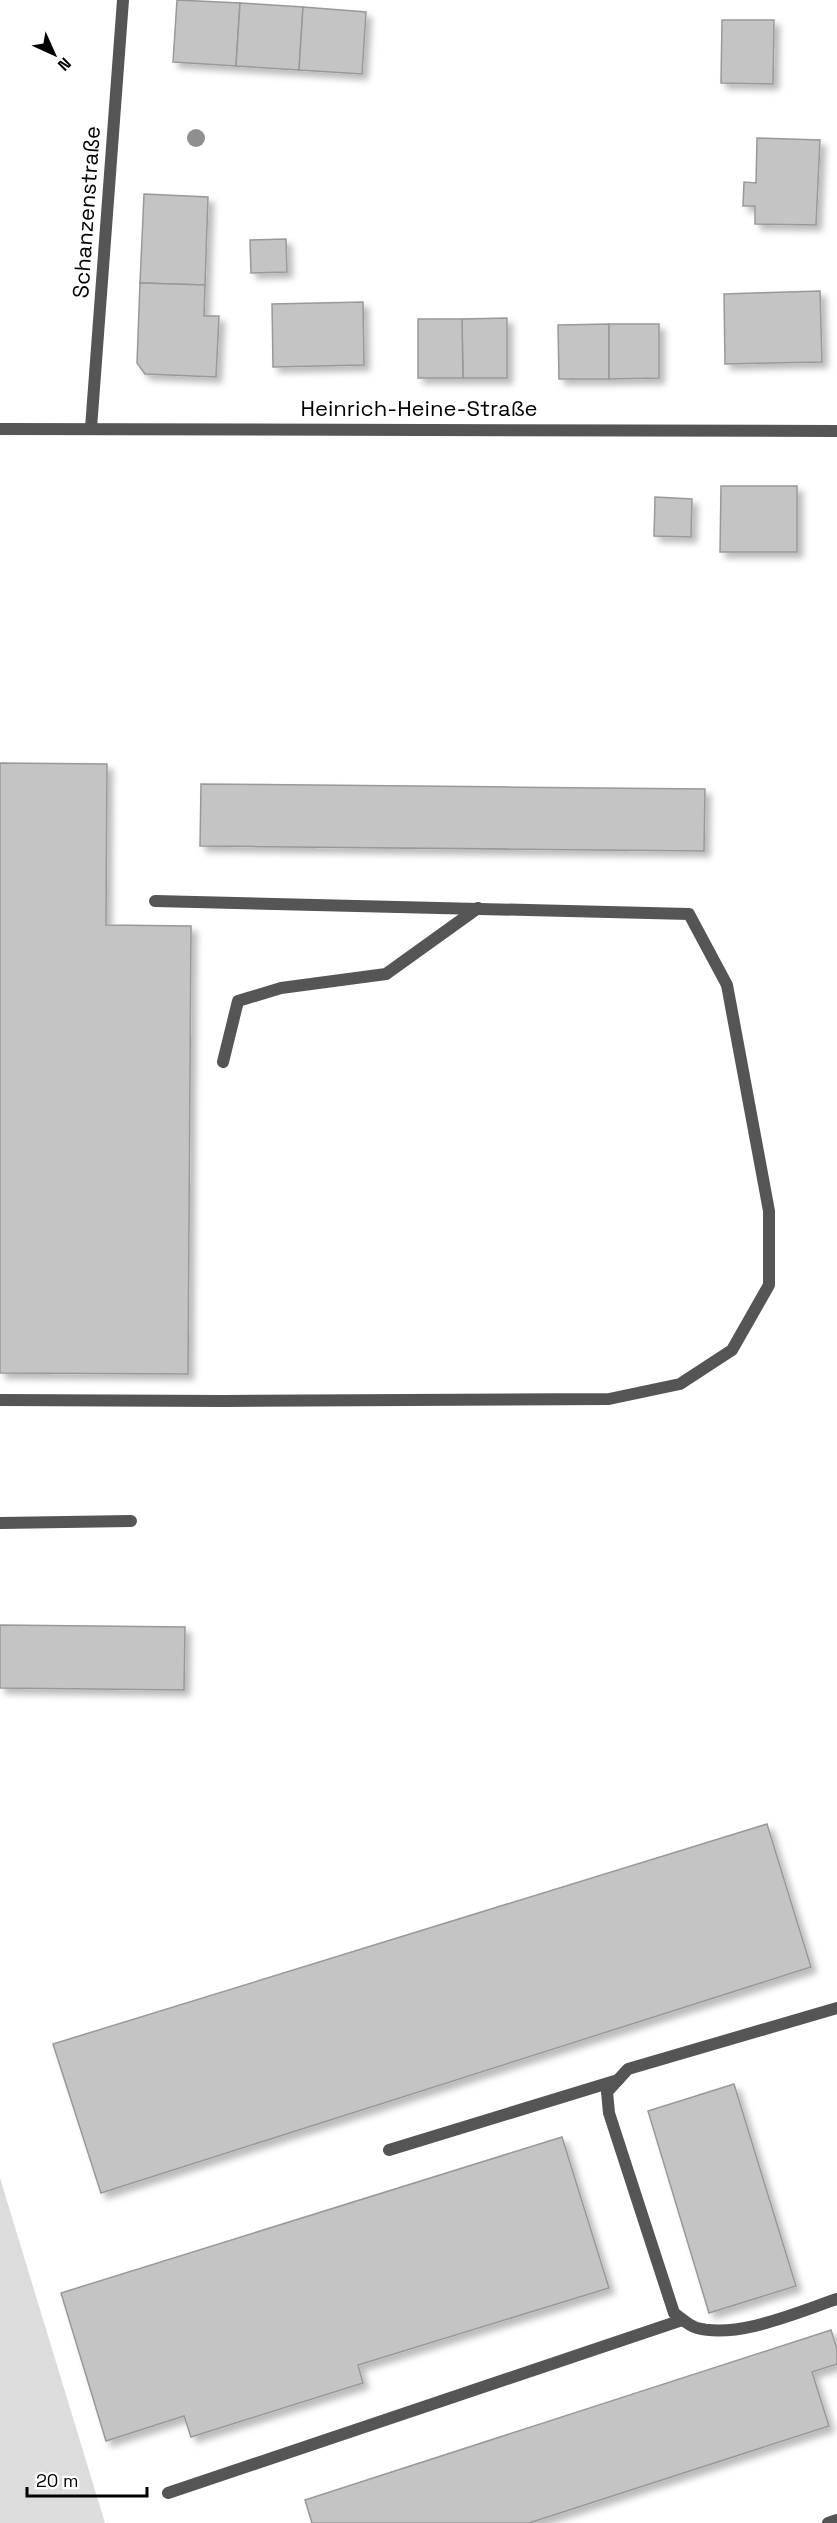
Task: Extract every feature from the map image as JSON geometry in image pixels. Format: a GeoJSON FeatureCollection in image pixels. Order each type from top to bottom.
{"type":"FeatureCollection","features":[{"type":"Feature","properties":{"kind":"street","name":"Schanzenstraße"},"geometry":{"type":"LineString","coordinates":[[91,428],[123,0]]}},
{"type":"Feature","properties":{"kind":"street","name":"Heinrich-Heine-Straße"},"geometry":{"type":"LineString","coordinates":[[0,429],[837,431]]}},
{"type":"Feature","properties":{"kind":"street"},"geometry":{"type":"LineString","coordinates":[[0,1400],[609,1399],[680,1384],[732,1350],[769,1285],[769,1211],[727,985],[689,914],[154,901]]}},
{"type":"Feature","properties":{"kind":"street"},"geometry":{"type":"LineString","coordinates":[[224,1062],[237,1001],[281,988],[386,974],[478,908]]}},
{"type":"Feature","properties":{"kind":"street"},"geometry":{"type":"LineString","coordinates":[[0,1523],[131,1521]]}},
{"type":"Feature","properties":{"kind":"street"},"geometry":{"type":"LineString","coordinates":[[837,2008],[628,2069],[607,2092],[609,2113],[674,2313],[694,2328],[716,2331],[746,2327],[837,2299]]}},
{"type":"Feature","properties":{"kind":"street"},"geometry":{"type":"LineString","coordinates":[[389,2150],[619,2079]]}},
{"type":"Feature","properties":{"kind":"street"},"geometry":{"type":"LineString","coordinates":[[168,2493],[682,2320]]}},
{"type":"Feature","properties":{"kind":"street"},"geometry":{"type":"LineString","coordinates":[[828,2523],[837,2520]]}},
{"type":"Feature","properties":{"kind":"shaded area"},"geometry":{"type":"Polygon","coordinates":[[[0,2178],[105,2523],[0,2523],[0,2178]]]}},
{"type":"Feature","properties":{"kind":"building"},"geometry":{"type":"Polygon","coordinates":[[[177,0],[240,3],[236,66],[173,62],[177,0]]]}},
{"type":"Feature","properties":{"kind":"building"},"geometry":{"type":"Polygon","coordinates":[[[240,3],[303,7],[299,70],[236,66],[240,3]]]}},
{"type":"Feature","properties":{"kind":"building"},"geometry":{"type":"Polygon","coordinates":[[[303,7],[366,12],[362,74],[299,70],[303,7]]]}},
{"type":"Feature","properties":{"kind":"building"},"geometry":{"type":"Polygon","coordinates":[[[722,20],[774,20],[773,84],[721,83],[722,20]]]}},
{"type":"Feature","properties":{"kind":"building"},"geometry":{"type":"Polygon","coordinates":[[[757,138],[820,140],[816,225],[755,224],[755,206],[743,206],[744,182],[756,183],[757,138]]]}},
{"type":"Feature","properties":{"kind":"building"},"geometry":{"type":"Polygon","coordinates":[[[144,194],[208,197],[205,285],[140,283],[144,194]]]}},
{"type":"Feature","properties":{"kind":"building"},"geometry":{"type":"Polygon","coordinates":[[[286,239],[287,272],[251,273],[250,240],[286,239]]]}},
{"type":"Feature","properties":{"kind":"building"},"geometry":{"type":"Polygon","coordinates":[[[140,283],[205,285],[204,316],[219,316],[216,377],[145,374],[137,363],[140,283]]]}},
{"type":"Feature","properties":{"kind":"building"},"geometry":{"type":"Polygon","coordinates":[[[820,291],[822,362],[725,364],[724,294],[820,291]]]}},
{"type":"Feature","properties":{"kind":"building"},"geometry":{"type":"Polygon","coordinates":[[[363,302],[364,365],[273,367],[272,304],[363,302]]]}},
{"type":"Feature","properties":{"kind":"building"},"geometry":{"type":"Polygon","coordinates":[[[507,318],[507,378],[463,378],[462,319],[507,318]]]}},
{"type":"Feature","properties":{"kind":"building"},"geometry":{"type":"Polygon","coordinates":[[[418,319],[462,319],[463,378],[418,378],[418,319]]]}},
{"type":"Feature","properties":{"kind":"building"},"geometry":{"type":"Polygon","coordinates":[[[609,324],[609,379],[559,379],[558,325],[609,324]]]}},
{"type":"Feature","properties":{"kind":"building"},"geometry":{"type":"Polygon","coordinates":[[[609,324],[659,324],[659,378],[609,379],[609,324]]]}},
{"type":"Feature","properties":{"kind":"building"},"geometry":{"type":"Polygon","coordinates":[[[721,486],[797,486],[797,552],[720,552],[721,486]]]}},
{"type":"Feature","properties":{"kind":"building"},"geometry":{"type":"Polygon","coordinates":[[[655,497],[692,499],[691,537],[654,536],[655,497]]]}},
{"type":"Feature","properties":{"kind":"building"},"geometry":{"type":"Polygon","coordinates":[[[0,763],[107,764],[106,925],[191,926],[188,1374],[0,1373],[0,763]]]}},
{"type":"Feature","properties":{"kind":"building"},"geometry":{"type":"Polygon","coordinates":[[[201,784],[705,789],[704,851],[200,846],[201,784]]]}},
{"type":"Feature","properties":{"kind":"building"},"geometry":{"type":"Polygon","coordinates":[[[0,1625],[185,1627],[184,1690],[0,1688],[0,1625]]]}},
{"type":"Feature","properties":{"kind":"building"},"geometry":{"type":"Polygon","coordinates":[[[767,1824],[811,1967],[101,2193],[53,2044],[767,1824]]]}},
{"type":"Feature","properties":{"kind":"building"},"geometry":{"type":"Polygon","coordinates":[[[734,2084],[796,2286],[709,2313],[648,2111],[734,2084]]]}},
{"type":"Feature","properties":{"kind":"building"},"geometry":{"type":"Polygon","coordinates":[[[562,2137],[609,2288],[358,2365],[363,2383],[191,2437],[184,2416],[106,2441],[61,2293],[562,2137]]]}},
{"type":"Feature","properties":{"kind":"building"},"geometry":{"type":"Polygon","coordinates":[[[831,2330],[837,2349],[837,2364],[812,2372],[829,2426],[529,2523],[312,2523],[305,2500],[831,2330]]]}}]}
